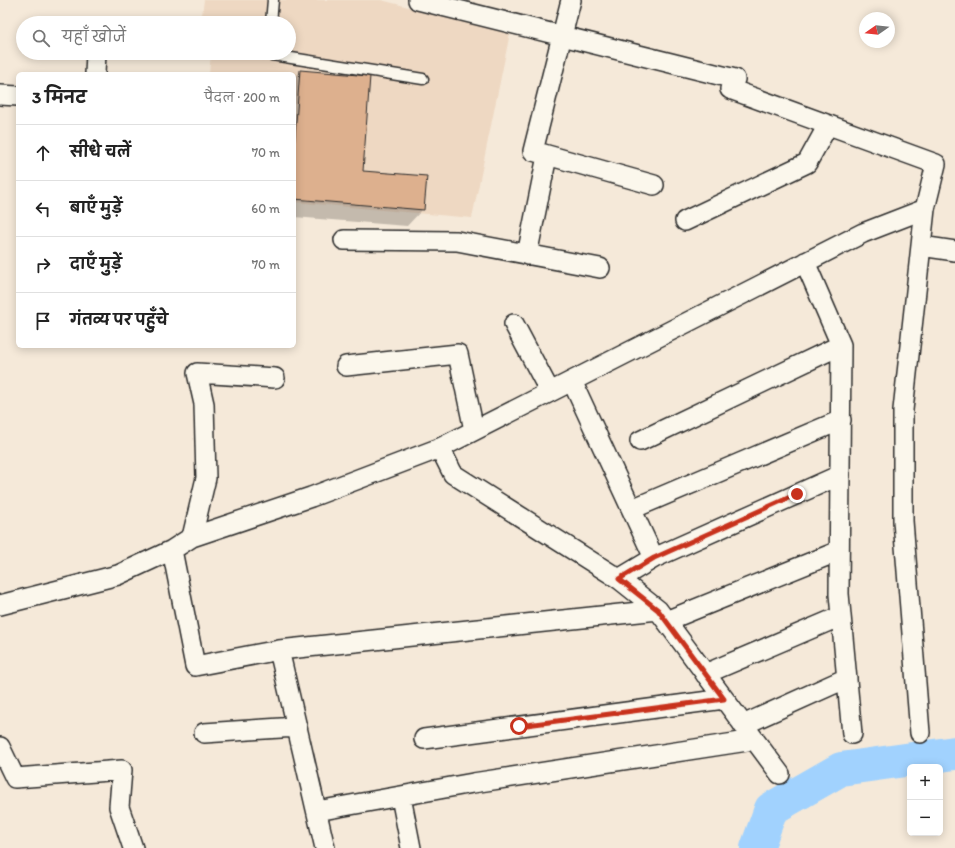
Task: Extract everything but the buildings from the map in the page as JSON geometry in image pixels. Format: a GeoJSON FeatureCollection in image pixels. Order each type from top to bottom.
{"type":"FeatureCollection","features":[{"type":"Feature","properties":{"kind":"street"},"geometry":{"type":"LineString","coordinates":[[418,0],[735,79],[730,88],[936,164],[925,209],[903,410],[903,521],[920,733]]}},
{"type":"Feature","properties":{"kind":"street"},"geometry":{"type":"LineString","coordinates":[[571,0],[533,152],[654,185]]}},
{"type":"Feature","properties":{"kind":"street"},"geometry":{"type":"LineString","coordinates":[[95,72],[96,60]]}},
{"type":"Feature","properties":{"kind":"street"},"geometry":{"type":"LineString","coordinates":[[0,95],[16,96]]}},
{"type":"Feature","properties":{"kind":"street"},"geometry":{"type":"LineString","coordinates":[[685,221],[807,163],[828,124]]}},
{"type":"Feature","properties":{"kind":"street"},"geometry":{"type":"LineString","coordinates":[[526,255],[547,156]]}},
{"type":"Feature","properties":{"kind":"street"},"geometry":{"type":"LineString","coordinates":[[0,605],[118,575],[172,550],[192,537],[311,497],[440,448],[863,233],[925,209]]}},
{"type":"Feature","properties":{"kind":"street"},"geometry":{"type":"LineString","coordinates":[[344,240],[457,241],[600,268]]}},
{"type":"Feature","properties":{"kind":"street"},"geometry":{"type":"LineString","coordinates":[[921,246],[955,251]]}},
{"type":"Feature","properties":{"kind":"street"},"geometry":{"type":"LineString","coordinates":[[805,262],[841,346],[839,594],[852,734]]}},
{"type":"Feature","properties":{"kind":"street"},"geometry":{"type":"LineString","coordinates":[[514,324],[550,392]]}},
{"type":"Feature","properties":{"kind":"street"},"geometry":{"type":"LineString","coordinates":[[640,441],[841,346]]}},
{"type":"Feature","properties":{"kind":"street"},"geometry":{"type":"LineString","coordinates":[[346,366],[458,354],[474,430]]}},
{"type":"Feature","properties":{"kind":"street"},"geometry":{"type":"LineString","coordinates":[[192,537],[206,478],[204,404],[197,373],[275,378]]}},
{"type":"Feature","properties":{"kind":"street"},"geometry":{"type":"LineString","coordinates":[[572,381],[654,558]]}},
{"type":"Feature","properties":{"kind":"street"},"geometry":{"type":"LineString","coordinates":[[632,509],[841,420]]}},
{"type":"Feature","properties":{"kind":"street"},"geometry":{"type":"LineString","coordinates":[[440,448],[453,474],[619,579],[662,615],[780,774]]}},
{"type":"Feature","properties":{"kind":"street"},"geometry":{"type":"LineString","coordinates":[[619,579],[654,558],[840,475]]}},
{"type":"Feature","properties":{"kind":"street"},"geometry":{"type":"LineString","coordinates":[[172,550],[195,666],[279,650],[662,615],[839,551]]}},
{"type":"Feature","properties":{"kind":"street"},"geometry":{"type":"LineString","coordinates":[[705,674],[841,616]]}},
{"type":"Feature","properties":{"kind":"street"},"geometry":{"type":"LineString","coordinates":[[279,650],[325,848]]}},
{"type":"Feature","properties":{"kind":"street"},"geometry":{"type":"LineString","coordinates":[[317,811],[401,798],[473,783],[749,733],[847,678]]}},
{"type":"Feature","properties":{"kind":"street"},"geometry":{"type":"LineString","coordinates":[[424,739],[724,699]]}},
{"type":"Feature","properties":{"kind":"street"},"geometry":{"type":"LineString","coordinates":[[204,733],[297,727]]}},
{"type":"Feature","properties":{"kind":"street"},"geometry":{"type":"LineString","coordinates":[[0,747],[15,778],[122,770],[119,807],[133,848]]}},
{"type":"Feature","properties":{"kind":"street"},"geometry":{"type":"LineString","coordinates":[[401,798],[411,848]]}},
{"type":"Feature","properties":{"kind":"lane"},"geometry":{"type":"LineString","coordinates":[[272,16],[273,0]]}},
{"type":"Feature","properties":{"kind":"lane"},"geometry":{"type":"LineString","coordinates":[[296,58],[423,79]]}},
{"type":"Feature","properties":{"kind":"shaded area"},"geometry":{"type":"Polygon","coordinates":[[[204,0],[381,0],[510,33],[472,218],[296,202],[296,72],[209,72],[210,60],[296,60],[296,16],[202,16],[204,0]]]}},
{"type":"Feature","properties":{"kind":"waterway"},"geometry":{"type":"LineString","coordinates":[[757,848],[771,809],[841,769],[955,753]]}},
{"type":"Feature","properties":{"kind":"route"},"geometry":{"type":"LineString","coordinates":[[519,726],[724,699],[658,610],[619,579],[654,558],[797,494]]}}]}
